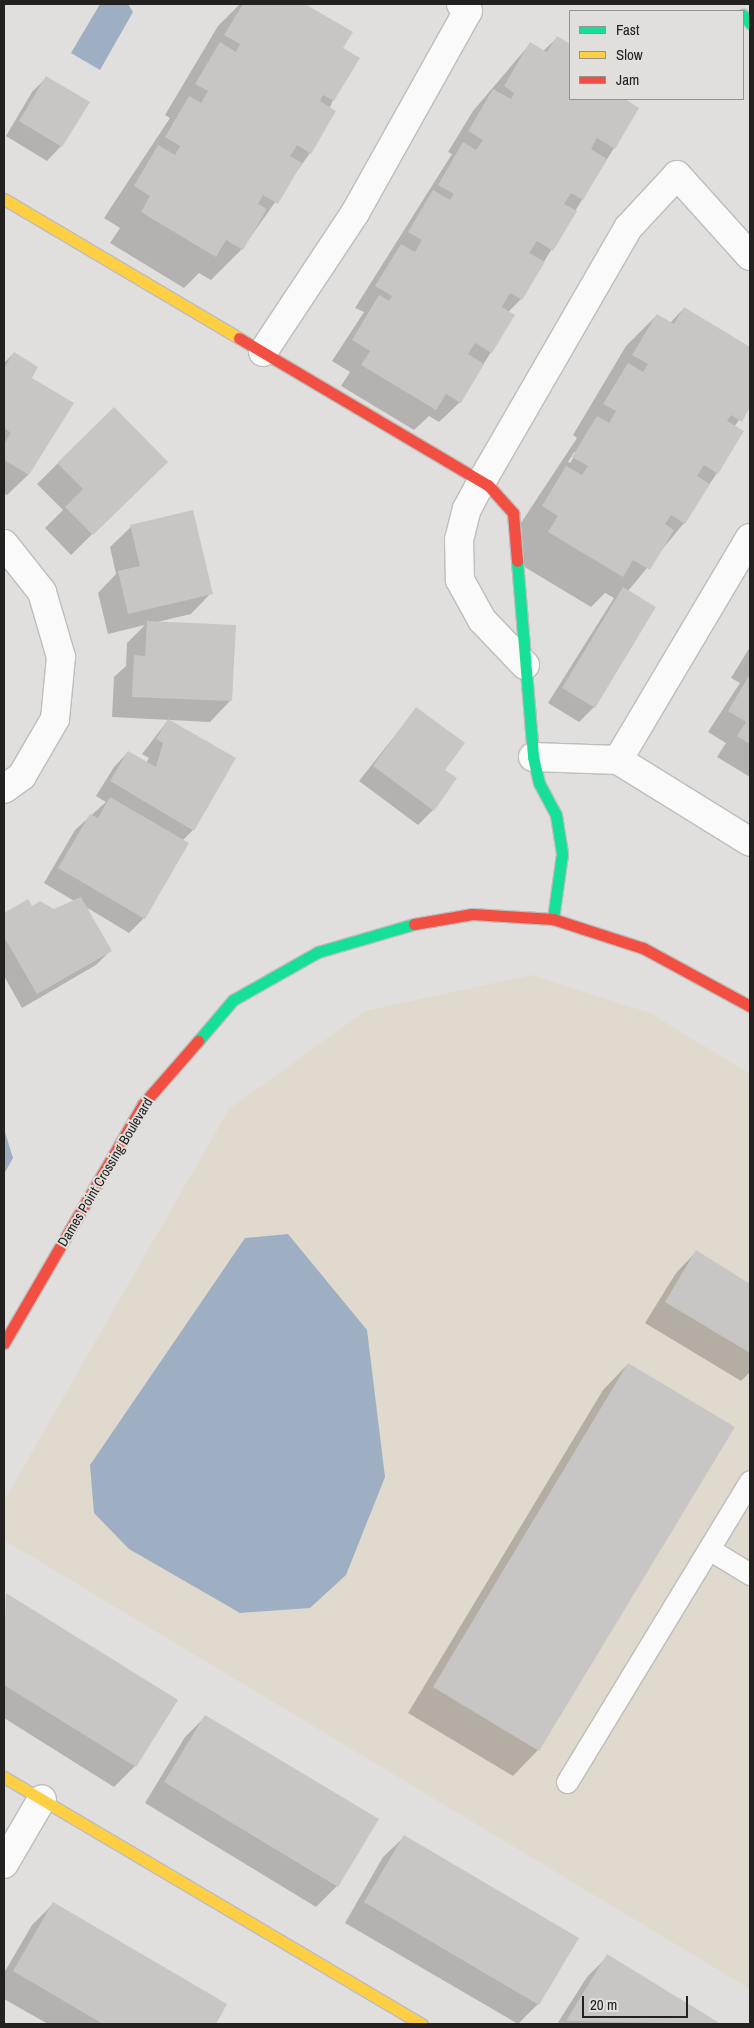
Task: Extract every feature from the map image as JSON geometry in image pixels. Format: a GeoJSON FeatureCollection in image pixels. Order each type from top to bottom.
{"type":"FeatureCollection","features":[{"type":"Feature","properties":{"kind":"main road"},"geometry":{"type":"LineString","coordinates":[[4,199],[482,481],[513,513],[533,757],[539,783],[556,815],[562,854],[553,918]]}},
{"type":"Feature","properties":{"kind":"main road","name":"Dames Point Crossing Boulevard"},"geometry":{"type":"LineString","coordinates":[[4,1343],[143,1104],[233,1000],[318,952],[400,926],[472,914],[553,918],[643,948],[750,1006]]}},
{"type":"Feature","properties":{"kind":"main road"},"geometry":{"type":"LineString","coordinates":[[4,1777],[422,2024]]}},
{"type":"Feature","properties":{"kind":"street"},"geometry":{"type":"LineString","coordinates":[[263,352],[355,213],[468,11],[461,4]]}},
{"type":"Feature","properties":{"kind":"street"},"geometry":{"type":"LineString","coordinates":[[525,665],[482,620],[460,580],[459,540],[467,509],[482,481],[628,228],[677,175],[750,256]]}},
{"type":"Feature","properties":{"kind":"street"},"geometry":{"type":"LineString","coordinates":[[618,760],[750,538]]}},
{"type":"Feature","properties":{"kind":"street"},"geometry":{"type":"LineString","coordinates":[[4,544],[42,592],[62,657],[55,719],[22,776],[4,789]]}},
{"type":"Feature","properties":{"kind":"street"},"geometry":{"type":"LineString","coordinates":[[533,757],[618,760],[750,842]]}},
{"type":"Feature","properties":{"kind":"street"},"geometry":{"type":"LineString","coordinates":[[4,1864],[42,1799]]}},
{"type":"Feature","properties":{"kind":"lane"},"geometry":{"type":"LineString","coordinates":[[567,1782],[750,1481]]}},
{"type":"Feature","properties":{"kind":"lane"},"geometry":{"type":"LineString","coordinates":[[709,1549],[750,1574]]}},
{"type":"Feature","properties":{"kind":"shaded area"},"geometry":{"type":"Polygon","coordinates":[[[532,975],[650,1013],[750,1074],[750,1989],[4,1540],[4,1501],[229,1109],[365,1011],[532,975]]]}},
{"type":"Feature","properties":{"kind":"water"},"geometry":{"type":"Polygon","coordinates":[[[100,4],[128,4],[133,12],[100,70],[71,53],[100,4]]]}},
{"type":"Feature","properties":{"kind":"water"},"geometry":{"type":"Polygon","coordinates":[[[4,1129],[13,1158],[4,1174],[4,1129]]]}},
{"type":"Feature","properties":{"kind":"water"},"geometry":{"type":"Polygon","coordinates":[[[288,1234],[367,1330],[385,1477],[346,1575],[310,1608],[240,1613],[129,1549],[94,1513],[90,1465],[245,1238],[288,1234]]]}},
{"type":"Feature","properties":{"kind":"building"},"geometry":{"type":"Polygon","coordinates":[[[243,4],[305,4],[353,32],[343,48],[360,58],[334,101],[323,95],[320,101],[336,111],[311,154],[297,145],[290,156],[302,163],[278,204],[263,195],[258,204],[267,209],[243,250],[226,240],[216,257],[141,212],[150,196],[134,186],[158,145],[175,155],[180,146],[165,137],[189,96],[201,103],[208,91],[195,84],[220,42],[236,52],[240,44],[224,35],[243,4]]]}},
{"type":"Feature","properties":{"kind":"building"},"geometry":{"type":"Polygon","coordinates":[[[557,36],[569,43],[569,100],[627,100],[639,108],[615,149],[597,138],[591,149],[607,159],[583,200],[571,193],[564,204],[577,211],[553,251],[537,241],[529,253],[545,262],[522,300],[510,293],[502,307],[515,315],[492,353],[475,343],[468,354],[484,364],[461,403],[446,394],[436,410],[361,365],[370,351],[352,340],[379,295],[389,301],[392,296],[375,286],[401,244],[415,252],[422,240],[408,232],[433,190],[450,200],[454,194],[438,185],[463,142],[476,150],[483,140],[468,131],[493,89],[511,99],[514,93],[504,86],[530,42],[547,52],[557,36]]]}},
{"type":"Feature","properties":{"kind":"building"},"geometry":{"type":"Polygon","coordinates":[[[46,76],[90,102],[62,147],[19,121],[46,76]]]}},
{"type":"Feature","properties":{"kind":"building"},"geometry":{"type":"Polygon","coordinates":[[[684,307],[750,347],[750,407],[742,422],[731,415],[727,421],[744,431],[718,474],[704,465],[697,476],[710,484],[685,524],[671,515],[665,524],[674,530],[650,570],[633,560],[623,577],[548,532],[558,516],[542,506],[566,466],[582,475],[588,466],[572,457],[597,416],[609,423],[616,411],[603,404],[628,363],[643,372],[648,364],[632,355],[657,314],[674,324],[684,307]]]}},
{"type":"Feature","properties":{"kind":"building"},"geometry":{"type":"Polygon","coordinates":[[[14,352],[38,367],[32,378],[74,403],[29,475],[4,460],[4,444],[11,433],[4,428],[4,368],[14,352]]]}},
{"type":"Feature","properties":{"kind":"building"},"geometry":{"type":"Polygon","coordinates":[[[114,407],[168,462],[93,535],[65,507],[83,489],[57,463],[114,407]]]}},
{"type":"Feature","properties":{"kind":"building"},"geometry":{"type":"Polygon","coordinates":[[[193,510],[213,594],[128,614],[118,571],[140,566],[130,525],[193,510]]]}},
{"type":"Feature","properties":{"kind":"building"},"geometry":{"type":"Polygon","coordinates":[[[623,587],[656,607],[595,708],[562,688],[623,587]]]}},
{"type":"Feature","properties":{"kind":"building"},"geometry":{"type":"Polygon","coordinates":[[[147,621],[236,625],[232,701],[132,697],[134,655],[145,656],[147,621]]]}},
{"type":"Feature","properties":{"kind":"building"},"geometry":{"type":"Polygon","coordinates":[[[750,674],[750,744],[737,736],[746,722],[728,711],[750,674]]]}},
{"type":"Feature","properties":{"kind":"building"},"geometry":{"type":"Polygon","coordinates":[[[416,707],[465,743],[445,770],[457,778],[434,811],[373,766],[416,707]]]}},
{"type":"Feature","properties":{"kind":"building"},"geometry":{"type":"Polygon","coordinates":[[[168,719],[236,758],[194,831],[110,781],[128,751],[156,767],[163,743],[156,739],[168,719]]]}},
{"type":"Feature","properties":{"kind":"building"},"geometry":{"type":"Polygon","coordinates":[[[110,797],[189,843],[145,919],[58,868],[90,814],[98,818],[110,797]]]}},
{"type":"Feature","properties":{"kind":"building"},"geometry":{"type":"Polygon","coordinates":[[[81,897],[112,951],[37,994],[4,937],[4,913],[28,899],[32,906],[40,901],[54,909],[81,897]]]}},
{"type":"Feature","properties":{"kind":"building"},"geometry":{"type":"Polygon","coordinates":[[[696,1250],[750,1284],[750,1353],[665,1302],[696,1250]]]}},
{"type":"Feature","properties":{"kind":"building"},"geometry":{"type":"Polygon","coordinates":[[[628,1363],[735,1427],[539,1751],[433,1687],[628,1363]]]}},
{"type":"Feature","properties":{"kind":"building"},"geometry":{"type":"Polygon","coordinates":[[[6,1593],[178,1700],[136,1767],[4,1685],[6,1593]]]}},
{"type":"Feature","properties":{"kind":"building"},"geometry":{"type":"Polygon","coordinates":[[[205,1715],[379,1819],[338,1887],[164,1782],[205,1715]]]}},
{"type":"Feature","properties":{"kind":"building"},"geometry":{"type":"Polygon","coordinates":[[[404,1835],[579,1938],[539,2005],[364,1902],[404,1835]]]}},
{"type":"Feature","properties":{"kind":"building"},"geometry":{"type":"Polygon","coordinates":[[[53,1902],[227,2004],[216,2024],[103,2024],[13,1971],[53,1902]]]}},
{"type":"Feature","properties":{"kind":"building"},"geometry":{"type":"Polygon","coordinates":[[[607,1954],[721,2024],[566,2021],[607,1954]]]}},
{"type":"Feature","properties":{"kind":"traffic: fast"},"geometry":{"type":"LineString","coordinates":[[744,16],[750,23]]}},
{"type":"Feature","properties":{"kind":"traffic: fast"},"geometry":{"type":"LineString","coordinates":[[517,561],[533,757],[539,783],[556,815],[562,854],[553,919]]}},
{"type":"Feature","properties":{"kind":"traffic: fast"},"geometry":{"type":"LineString","coordinates":[[198,1041],[233,1000],[318,952],[414,924]]}},
{"type":"Feature","properties":{"kind":"traffic: slow"},"geometry":{"type":"LineString","coordinates":[[4,199],[239,338]]}},
{"type":"Feature","properties":{"kind":"traffic: slow"},"geometry":{"type":"LineString","coordinates":[[4,1777],[422,2024]]}},
{"type":"Feature","properties":{"kind":"traffic: jam"},"geometry":{"type":"LineString","coordinates":[[239,338],[488,485],[513,513],[517,561]]}},
{"type":"Feature","properties":{"kind":"traffic: jam"},"geometry":{"type":"LineString","coordinates":[[414,924],[472,914],[553,919],[643,948],[750,1006]]}},
{"type":"Feature","properties":{"kind":"traffic: jam"},"geometry":{"type":"LineString","coordinates":[[4,1343],[143,1104],[198,1041]]}}]}
